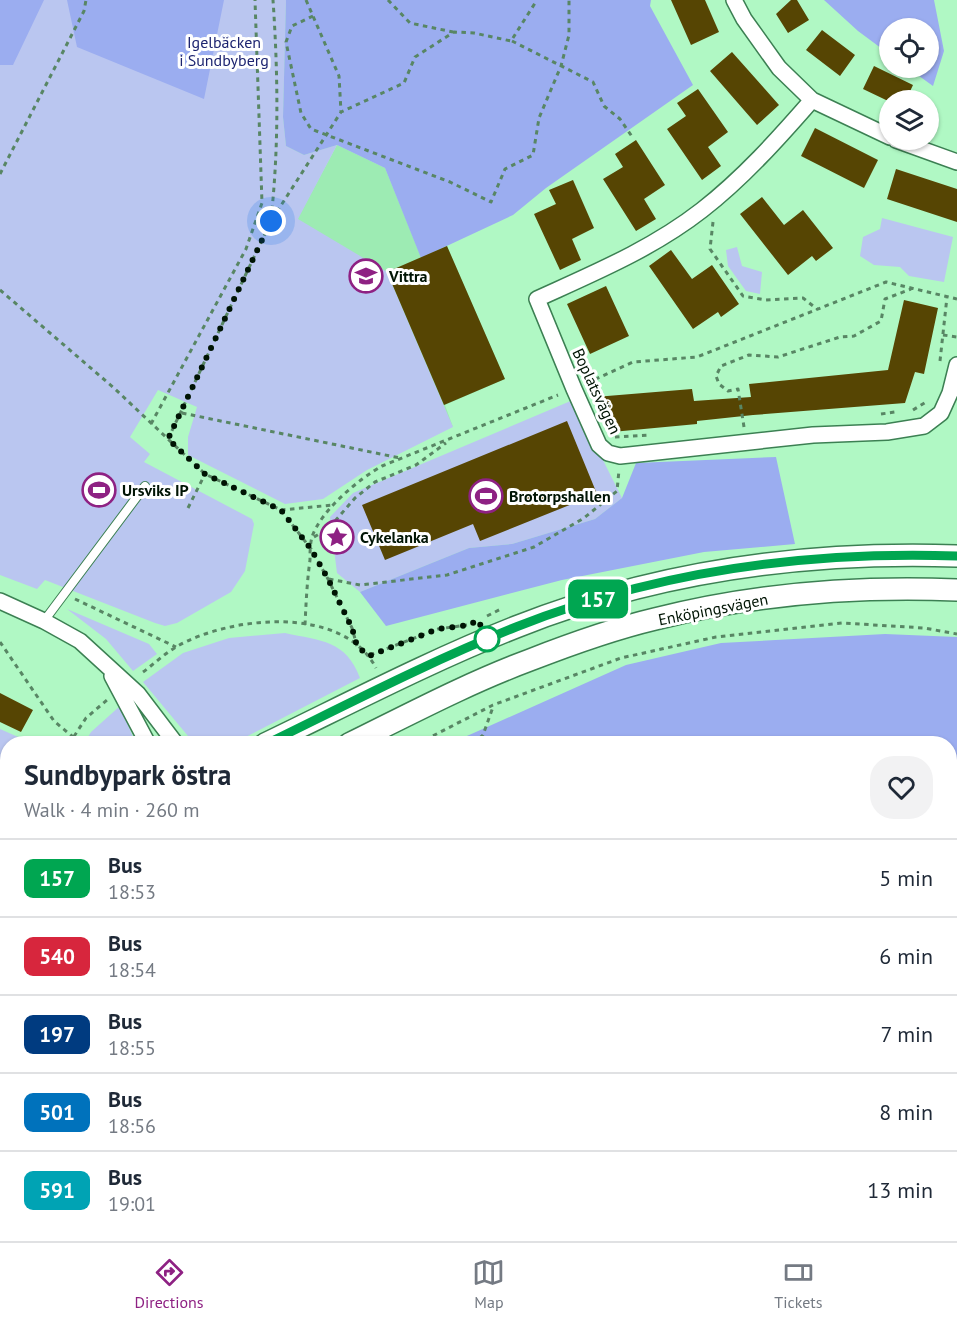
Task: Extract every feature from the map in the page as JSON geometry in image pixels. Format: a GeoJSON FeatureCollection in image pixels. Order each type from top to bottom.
{"type":"FeatureCollection","features":[{"type":"Feature","properties":{"kind":"main road"},"geometry":{"type":"LineString","coordinates":[[282,736],[453,653],[518,626],[636,588],[704,573],[767,563],[849,556],[957,556]]}},
{"type":"Feature","properties":{"kind":"main road","name":"Enköpingsvägen"},"geometry":{"type":"LineString","coordinates":[[366,736],[528,660],[593,637],[655,619],[719,605],[838,591],[957,590]]}},
{"type":"Feature","properties":{"kind":"street"},"geometry":{"type":"LineString","coordinates":[[734,0],[744,19],[779,69],[812,100],[879,131]]}},
{"type":"Feature","properties":{"kind":"street","name":"Boplatsvägen"},"geometry":{"type":"LineString","coordinates":[[812,100],[767,152],[701,211],[627,258],[537,299],[599,445],[608,453],[620,456],[813,435],[887,432],[924,426],[941,414],[950,393],[957,365]]}},
{"type":"Feature","properties":{"kind":"street"},"geometry":{"type":"LineString","coordinates":[[924,150],[957,162]]}},
{"type":"Feature","properties":{"kind":"street"},"geometry":{"type":"LineString","coordinates":[[0,601],[80,641],[138,694],[170,736]]}},
{"type":"Feature","properties":{"kind":"street"},"geometry":{"type":"LineString","coordinates":[[107,665],[144,736]]}},
{"type":"Feature","properties":{"kind":"lane"},"geometry":{"type":"LineString","coordinates":[[44,621],[145,486]]}},
{"type":"Feature","properties":{"kind":"path"},"geometry":{"type":"LineString","coordinates":[[0,174],[84,12],[86,0]]}},
{"type":"Feature","properties":{"kind":"path"},"geometry":{"type":"LineString","coordinates":[[151,424],[246,249],[262,203],[255,0]]}},
{"type":"Feature","properties":{"kind":"path"},"geometry":{"type":"LineString","coordinates":[[271,221],[276,171],[276,41],[273,0]]}},
{"type":"Feature","properties":{"kind":"path"},"geometry":{"type":"LineString","coordinates":[[306,0],[339,76],[341,112]]}},
{"type":"Feature","properties":{"kind":"path"},"geometry":{"type":"LineString","coordinates":[[388,0],[410,23],[511,41],[593,82],[604,106],[620,119],[633,138]]}},
{"type":"Feature","properties":{"kind":"path"},"geometry":{"type":"LineString","coordinates":[[511,41],[537,0]]}},
{"type":"Feature","properties":{"kind":"path"},"geometry":{"type":"LineString","coordinates":[[313,16],[292,26],[286,42],[301,113],[311,129],[450,182],[491,202],[505,169],[533,155],[539,118],[561,66],[569,35],[569,0]]}},
{"type":"Feature","properties":{"kind":"path"},"geometry":{"type":"LineString","coordinates":[[168,439],[271,221],[341,112],[404,83],[415,57],[454,32]]}},
{"type":"Feature","properties":{"kind":"path"},"geometry":{"type":"LineString","coordinates":[[716,198],[710,249],[743,296],[766,300],[803,298],[818,309]]}},
{"type":"Feature","properties":{"kind":"path"},"geometry":{"type":"LineString","coordinates":[[305,625],[312,538],[318,525],[334,505],[364,476],[633,362],[697,357],[886,282],[957,299]]}},
{"type":"Feature","properties":{"kind":"path"},"geometry":{"type":"LineString","coordinates":[[742,429],[738,389],[728,391],[719,384],[716,376],[721,366],[749,355],[778,357],[840,337],[854,336],[881,321],[885,299],[913,288]]}},
{"type":"Feature","properties":{"kind":"path"},"geometry":{"type":"LineString","coordinates":[[0,290],[114,388],[205,474],[281,510],[311,549],[328,579],[352,628],[357,646]]}},
{"type":"Feature","properties":{"kind":"path"},"geometry":{"type":"LineString","coordinates":[[939,365],[947,297]]}},
{"type":"Feature","properties":{"kind":"path"},"geometry":{"type":"LineString","coordinates":[[943,335],[957,337]]}},
{"type":"Feature","properties":{"kind":"path"},"geometry":{"type":"LineString","coordinates":[[880,415],[915,409],[932,398]]}},
{"type":"Feature","properties":{"kind":"path"},"geometry":{"type":"LineString","coordinates":[[182,413],[402,459]]}},
{"type":"Feature","properties":{"kind":"path"},"geometry":{"type":"LineString","coordinates":[[604,437],[661,434]]}},
{"type":"Feature","properties":{"kind":"path"},"geometry":{"type":"LineString","coordinates":[[312,538],[329,528],[355,498],[375,482],[416,465],[450,440]]}},
{"type":"Feature","properties":{"kind":"path"},"geometry":{"type":"LineString","coordinates":[[328,579],[360,585],[447,575],[534,547],[584,518],[617,491],[620,456]]}},
{"type":"Feature","properties":{"kind":"path"},"geometry":{"type":"LineString","coordinates":[[188,508],[205,474]]}},
{"type":"Feature","properties":{"kind":"path"},"geometry":{"type":"LineString","coordinates":[[281,510],[334,505]]}},
{"type":"Feature","properties":{"kind":"path"},"geometry":{"type":"LineString","coordinates":[[63,593],[176,647]]}},
{"type":"Feature","properties":{"kind":"path"},"geometry":{"type":"LineString","coordinates":[[478,620],[501,609]]}},
{"type":"Feature","properties":{"kind":"path"},"geometry":{"type":"LineString","coordinates":[[143,672],[176,647],[207,634],[234,626],[269,622],[324,628],[344,636],[369,656],[378,672]]}},
{"type":"Feature","properties":{"kind":"path"},"geometry":{"type":"LineString","coordinates":[[433,736],[494,705],[621,658],[716,637],[842,622],[924,628],[957,634]]}},
{"type":"Feature","properties":{"kind":"path"},"geometry":{"type":"LineString","coordinates":[[369,656],[438,629],[469,625]]}},
{"type":"Feature","properties":{"kind":"path"},"geometry":{"type":"LineString","coordinates":[[0,642],[54,721],[72,736]]}},
{"type":"Feature","properties":{"kind":"path"},"geometry":{"type":"LineString","coordinates":[[74,736],[86,718],[110,697]]}},
{"type":"Feature","properties":{"kind":"path"},"geometry":{"type":"LineString","coordinates":[[482,736],[494,705]]}},
{"type":"Feature","properties":{"kind":"shaded area"},"geometry":{"type":"Polygon","coordinates":[[[0,0],[44,0],[13,65],[0,65],[0,0]]]}},
{"type":"Feature","properties":{"kind":"shaded area"},"geometry":{"type":"Polygon","coordinates":[[[67,0],[224,0],[204,99],[77,47],[67,0]]]}},
{"type":"Feature","properties":{"kind":"shaded area"},"geometry":{"type":"Polygon","coordinates":[[[286,0],[651,0],[650,6],[693,85],[546,188],[513,215],[421,258],[385,168],[337,145],[304,155],[286,146],[283,117],[286,0]]]}},
{"type":"Feature","properties":{"kind":"shaded area"},"geometry":{"type":"Polygon","coordinates":[[[824,0],[934,0],[938,18],[879,18],[879,47],[824,0]]]}},
{"type":"Feature","properties":{"kind":"shaded area"},"geometry":{"type":"Polygon","coordinates":[[[939,26],[944,51],[939,67],[939,26]]]}},
{"type":"Feature","properties":{"kind":"shaded area"},"geometry":{"type":"Polygon","coordinates":[[[922,78],[936,78],[933,86],[922,78]]]}},
{"type":"Feature","properties":{"kind":"shaded area","name":"Vittra"},"geometry":{"type":"Polygon","coordinates":[[[337,145],[385,168],[421,257],[447,246],[505,379],[445,405],[453,427],[272,266],[337,145]]]}},
{"type":"Feature","properties":{"kind":"shaded area"},"geometry":{"type":"Polygon","coordinates":[[[776,457],[795,544],[704,552],[562,580],[386,626],[360,592],[469,548],[512,544],[595,519],[622,498],[636,463],[776,457]]]}},
{"type":"Feature","properties":{"kind":"shaded area"},"geometry":{"type":"Polygon","coordinates":[[[885,634],[957,637],[957,736],[467,736],[626,665],[721,643],[885,634]]]}},
{"type":"Feature","properties":{"kind":"green space","name":"Igelbäcken i Sundbyberg"},"geometry":{"type":"Polygon","coordinates":[[[0,0],[286,0],[283,117],[286,146],[304,155],[337,145],[298,219],[387,272],[453,427],[367,470],[323,499],[285,504],[188,455],[188,437],[197,407],[158,390],[130,437],[150,454],[144,462],[252,519],[254,524],[245,571],[231,592],[177,623],[165,626],[155,623],[45,580],[37,589],[0,575],[0,0]]]}},
{"type":"Feature","properties":{"kind":"green space"},"geometry":{"type":"Polygon","coordinates":[[[882,218],[953,237],[944,282],[909,276],[900,267],[874,265],[860,256],[863,237],[880,229],[882,218]]]}},
{"type":"Feature","properties":{"kind":"green space"},"geometry":{"type":"Polygon","coordinates":[[[737,247],[742,266],[762,272],[760,294],[746,291],[728,266],[726,250],[737,247]]]}},
{"type":"Feature","properties":{"kind":"green space","name":"Brotorpshallen"},"geometry":{"type":"Polygon","coordinates":[[[573,400],[622,498],[595,519],[512,544],[469,548],[360,592],[337,573],[330,517],[353,493],[573,400]]]}},
{"type":"Feature","properties":{"kind":"green space"},"geometry":{"type":"Polygon","coordinates":[[[67,609],[149,644],[157,654],[133,671],[106,639],[67,609]]]}},
{"type":"Feature","properties":{"kind":"green space"},"geometry":{"type":"Polygon","coordinates":[[[285,633],[331,644],[347,656],[360,678],[248,736],[188,736],[143,682],[183,653],[229,638],[285,633]]]}},
{"type":"Feature","properties":{"kind":"green space"},"geometry":{"type":"Polygon","coordinates":[[[120,706],[133,736],[89,736],[120,706]]]}},
{"type":"Feature","properties":{"kind":"green space"},"geometry":{"type":"Polygon","coordinates":[[[0,729],[16,736],[0,736],[0,729]]]}},
{"type":"Feature","properties":{"kind":"building"},"geometry":{"type":"Polygon","coordinates":[[[671,0],[705,0],[719,32],[691,45],[671,0]]]}},
{"type":"Feature","properties":{"kind":"building"},"geometry":{"type":"Polygon","coordinates":[[[791,0],[797,0],[809,20],[788,33],[776,14],[791,0]]]}},
{"type":"Feature","properties":{"kind":"building"},"geometry":{"type":"Polygon","coordinates":[[[822,30],[855,55],[840,76],[806,50],[822,30]]]}},
{"type":"Feature","properties":{"kind":"building"},"geometry":{"type":"Polygon","coordinates":[[[732,52],[779,105],[757,125],[710,71],[732,52]]]}},
{"type":"Feature","properties":{"kind":"building"},"geometry":{"type":"Polygon","coordinates":[[[874,66],[879,68],[879,78],[899,78],[913,85],[911,90],[879,90],[879,97],[863,89],[874,66]]]}},
{"type":"Feature","properties":{"kind":"building"},"geometry":{"type":"Polygon","coordinates":[[[698,89],[728,132],[708,147],[721,166],[702,180],[667,129],[686,116],[677,103],[698,89]]]}},
{"type":"Feature","properties":{"kind":"building"},"geometry":{"type":"Polygon","coordinates":[[[815,128],[878,160],[864,188],[801,156],[815,128]]]}},
{"type":"Feature","properties":{"kind":"building"},"geometry":{"type":"Polygon","coordinates":[[[636,140],[665,185],[644,199],[656,219],[636,231],[603,179],[623,167],[615,154],[636,140]]]}},
{"type":"Feature","properties":{"kind":"building"},"geometry":{"type":"Polygon","coordinates":[[[896,169],[957,189],[957,222],[887,199],[896,169]]]}},
{"type":"Feature","properties":{"kind":"building"},"geometry":{"type":"Polygon","coordinates":[[[573,180],[594,228],[572,239],[581,260],[560,270],[534,214],[556,204],[549,190],[573,180]]]}},
{"type":"Feature","properties":{"kind":"building"},"geometry":{"type":"Polygon","coordinates":[[[762,197],[784,225],[803,210],[833,248],[816,261],[812,256],[788,275],[740,214],[762,197]]]}},
{"type":"Feature","properties":{"kind":"building"},"geometry":{"type":"Polygon","coordinates":[[[447,246],[505,379],[444,405],[387,272],[447,246]]]}},
{"type":"Feature","properties":{"kind":"building"},"geometry":{"type":"Polygon","coordinates":[[[671,250],[692,279],[712,265],[739,304],[721,317],[718,312],[693,329],[649,266],[671,250]]]}},
{"type":"Feature","properties":{"kind":"building"},"geometry":{"type":"Polygon","coordinates":[[[606,286],[629,336],[590,354],[567,304],[606,286]]]}},
{"type":"Feature","properties":{"kind":"building"},"geometry":{"type":"Polygon","coordinates":[[[904,300],[938,308],[924,374],[915,372],[905,403],[753,415],[697,421],[697,424],[612,432],[595,397],[692,389],[694,401],[751,397],[749,384],[888,370],[904,300]]]}},
{"type":"Feature","properties":{"kind":"building"},"geometry":{"type":"Polygon","coordinates":[[[567,421],[597,494],[480,541],[473,524],[385,560],[362,505],[567,421]]]}},
{"type":"Feature","properties":{"kind":"building"},"geometry":{"type":"Polygon","coordinates":[[[0,693],[33,710],[21,732],[0,722],[0,693]]]}},
{"type":"Feature","properties":{"kind":"bus line","name":"157"},"geometry":{"type":"LineString","coordinates":[[282,736],[442,658],[518,626],[636,588],[704,573],[767,563],[849,556],[904,554],[957,556]]}},
{"type":"Feature","properties":{"kind":"place","name":"Vittra"},"geometry":{"type":"Point","coordinates":[366,276]}},
{"type":"Feature","properties":{"kind":"place","name":"Ursviks IP"},"geometry":{"type":"Point","coordinates":[99,490]}},
{"type":"Feature","properties":{"kind":"place","name":"Brotorpshallen"},"geometry":{"type":"Point","coordinates":[486,496]}},
{"type":"Feature","properties":{"kind":"place","name":"Cykelanka"},"geometry":{"type":"Point","coordinates":[337,537]}},
{"type":"Feature","properties":{"kind":"route"},"geometry":{"type":"LineString","coordinates":[[271,221],[168,439],[205,474],[281,510],[311,549],[352,628],[357,646],[369,656],[384,648],[438,629],[469,625],[478,620],[487,639]]}}]}
